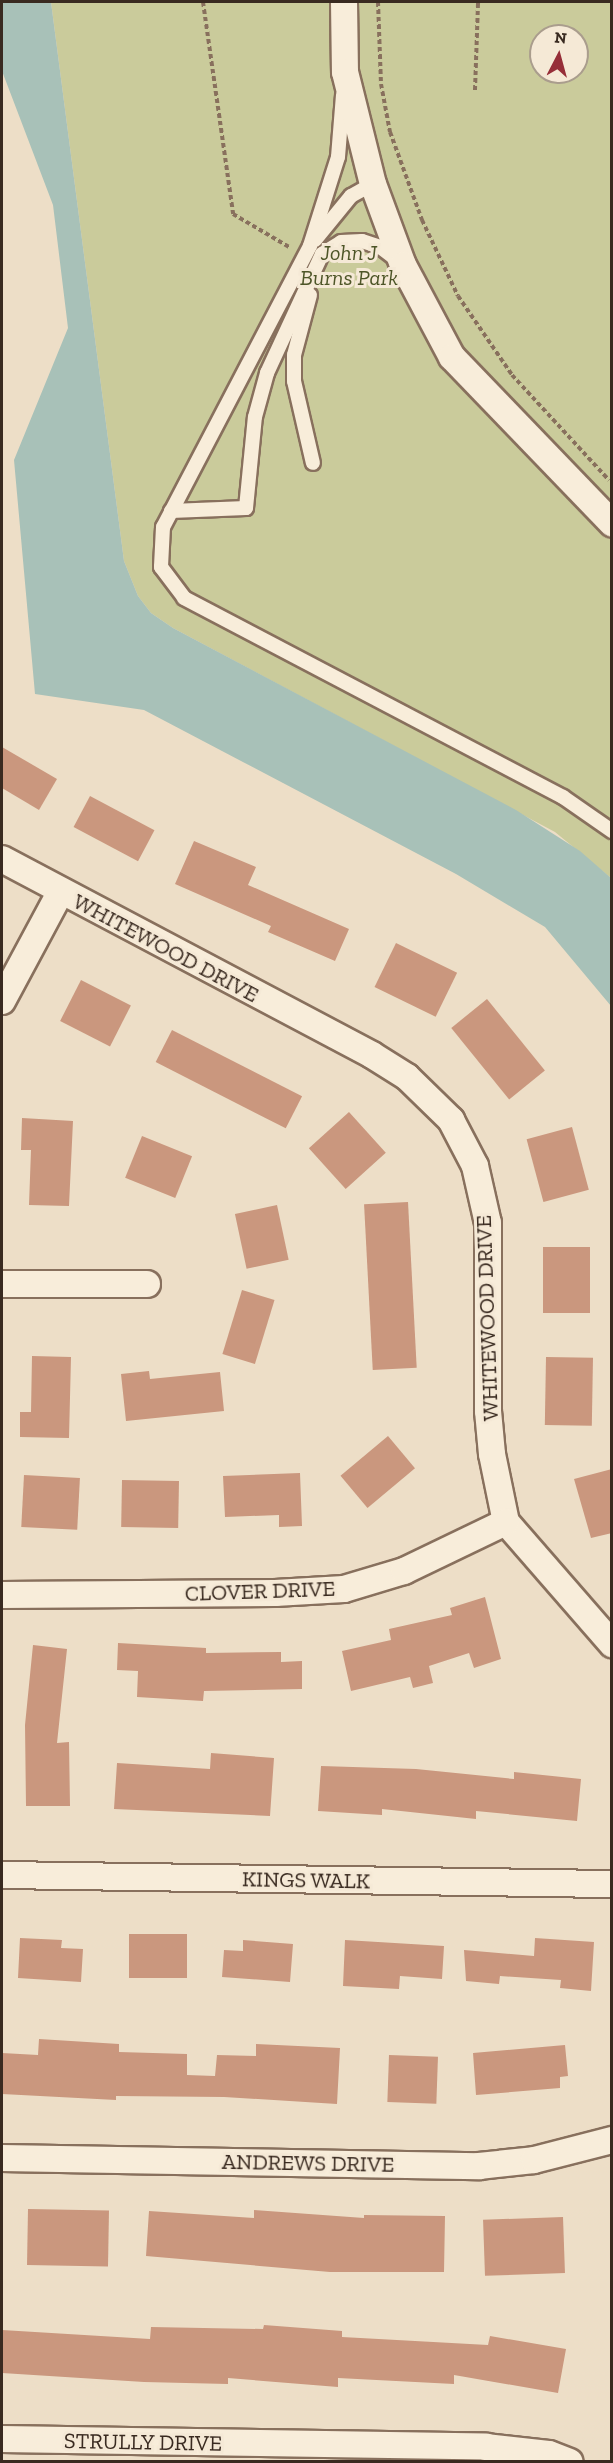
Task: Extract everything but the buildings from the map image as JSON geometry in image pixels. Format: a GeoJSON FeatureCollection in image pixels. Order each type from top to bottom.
{"type":"FeatureCollection","features":[{"type":"Feature","properties":{"kind":"street"},"geometry":{"type":"LineString","coordinates":[[344,2],[345,72],[373,184],[403,265],[452,357],[612,523]]}},
{"type":"Feature","properties":{"kind":"street","name":"WHITEWOOD DRIVE"},"geometry":{"type":"LineString","coordinates":[[2,859],[60,892],[372,1055],[407,1077],[451,1120],[475,1166],[488,1223],[488,1411],[492,1454],[506,1522],[612,1644]]}},
{"type":"Feature","properties":{"kind":"street"},"geometry":{"type":"LineString","coordinates":[[2,1001],[60,892]]}},
{"type":"Feature","properties":{"kind":"street"},"geometry":{"type":"LineString","coordinates":[[2,1284],[147,1284]]}},
{"type":"Feature","properties":{"kind":"street","name":"CLOVER DRIVE"},"geometry":{"type":"LineString","coordinates":[[2,1595],[275,1593],[344,1589],[404,1571],[506,1522]]}},
{"type":"Feature","properties":{"kind":"street","name":"KINGS WALK"},"geometry":{"type":"LineString","coordinates":[[2,1875],[612,1884]]}},
{"type":"Feature","properties":{"kind":"street","name":"ANDREWS DRIVE"},"geometry":{"type":"LineString","coordinates":[[2,2158],[479,2166],[534,2160],[612,2140]]}},
{"type":"Feature","properties":{"kind":"street","name":"STRULLY DRIVE"},"geometry":{"type":"LineString","coordinates":[[2,2439],[486,2447],[549,2454],[570,2462]]}},
{"type":"Feature","properties":{"kind":"lane"},"geometry":{"type":"LineString","coordinates":[[345,72],[338,157],[307,251],[163,527],[161,567],[184,598],[562,797],[612,831]]}},
{"type":"Feature","properties":{"kind":"lane"},"geometry":{"type":"LineString","coordinates":[[307,251],[351,196],[373,184]]}},
{"type":"Feature","properties":{"kind":"lane"},"geometry":{"type":"LineString","coordinates":[[171,511],[246,508],[255,417],[267,373],[322,254],[341,242],[362,241],[380,247],[403,265]]}},
{"type":"Feature","properties":{"kind":"lane"},"geometry":{"type":"LineString","coordinates":[[313,463],[294,381],[294,355],[322,254]]}},
{"type":"Feature","properties":{"kind":"path"},"geometry":{"type":"LineString","coordinates":[[203,2],[232,214],[307,251]]}},
{"type":"Feature","properties":{"kind":"path"},"geometry":{"type":"LineString","coordinates":[[378,2],[381,84],[390,132],[422,220],[458,296],[512,375],[612,483]]}},
{"type":"Feature","properties":{"kind":"path"},"geometry":{"type":"LineString","coordinates":[[475,90],[478,2]]}},
{"type":"Feature","properties":{"kind":"green space","name":"John J Burns Park"},"geometry":{"type":"Polygon","coordinates":[[[51,2],[611,2],[611,878],[555,832],[173,628],[151,613],[138,596],[124,561],[51,2]]]}},
{"type":"Feature","properties":{"kind":"water"},"geometry":{"type":"Polygon","coordinates":[[[2,2],[51,2],[124,561],[138,596],[151,613],[173,628],[516,810],[580,851],[611,878],[611,1006],[545,927],[456,874],[144,710],[35,694],[14,460],[68,328],[53,205],[2,71],[2,2]]]}}]}
